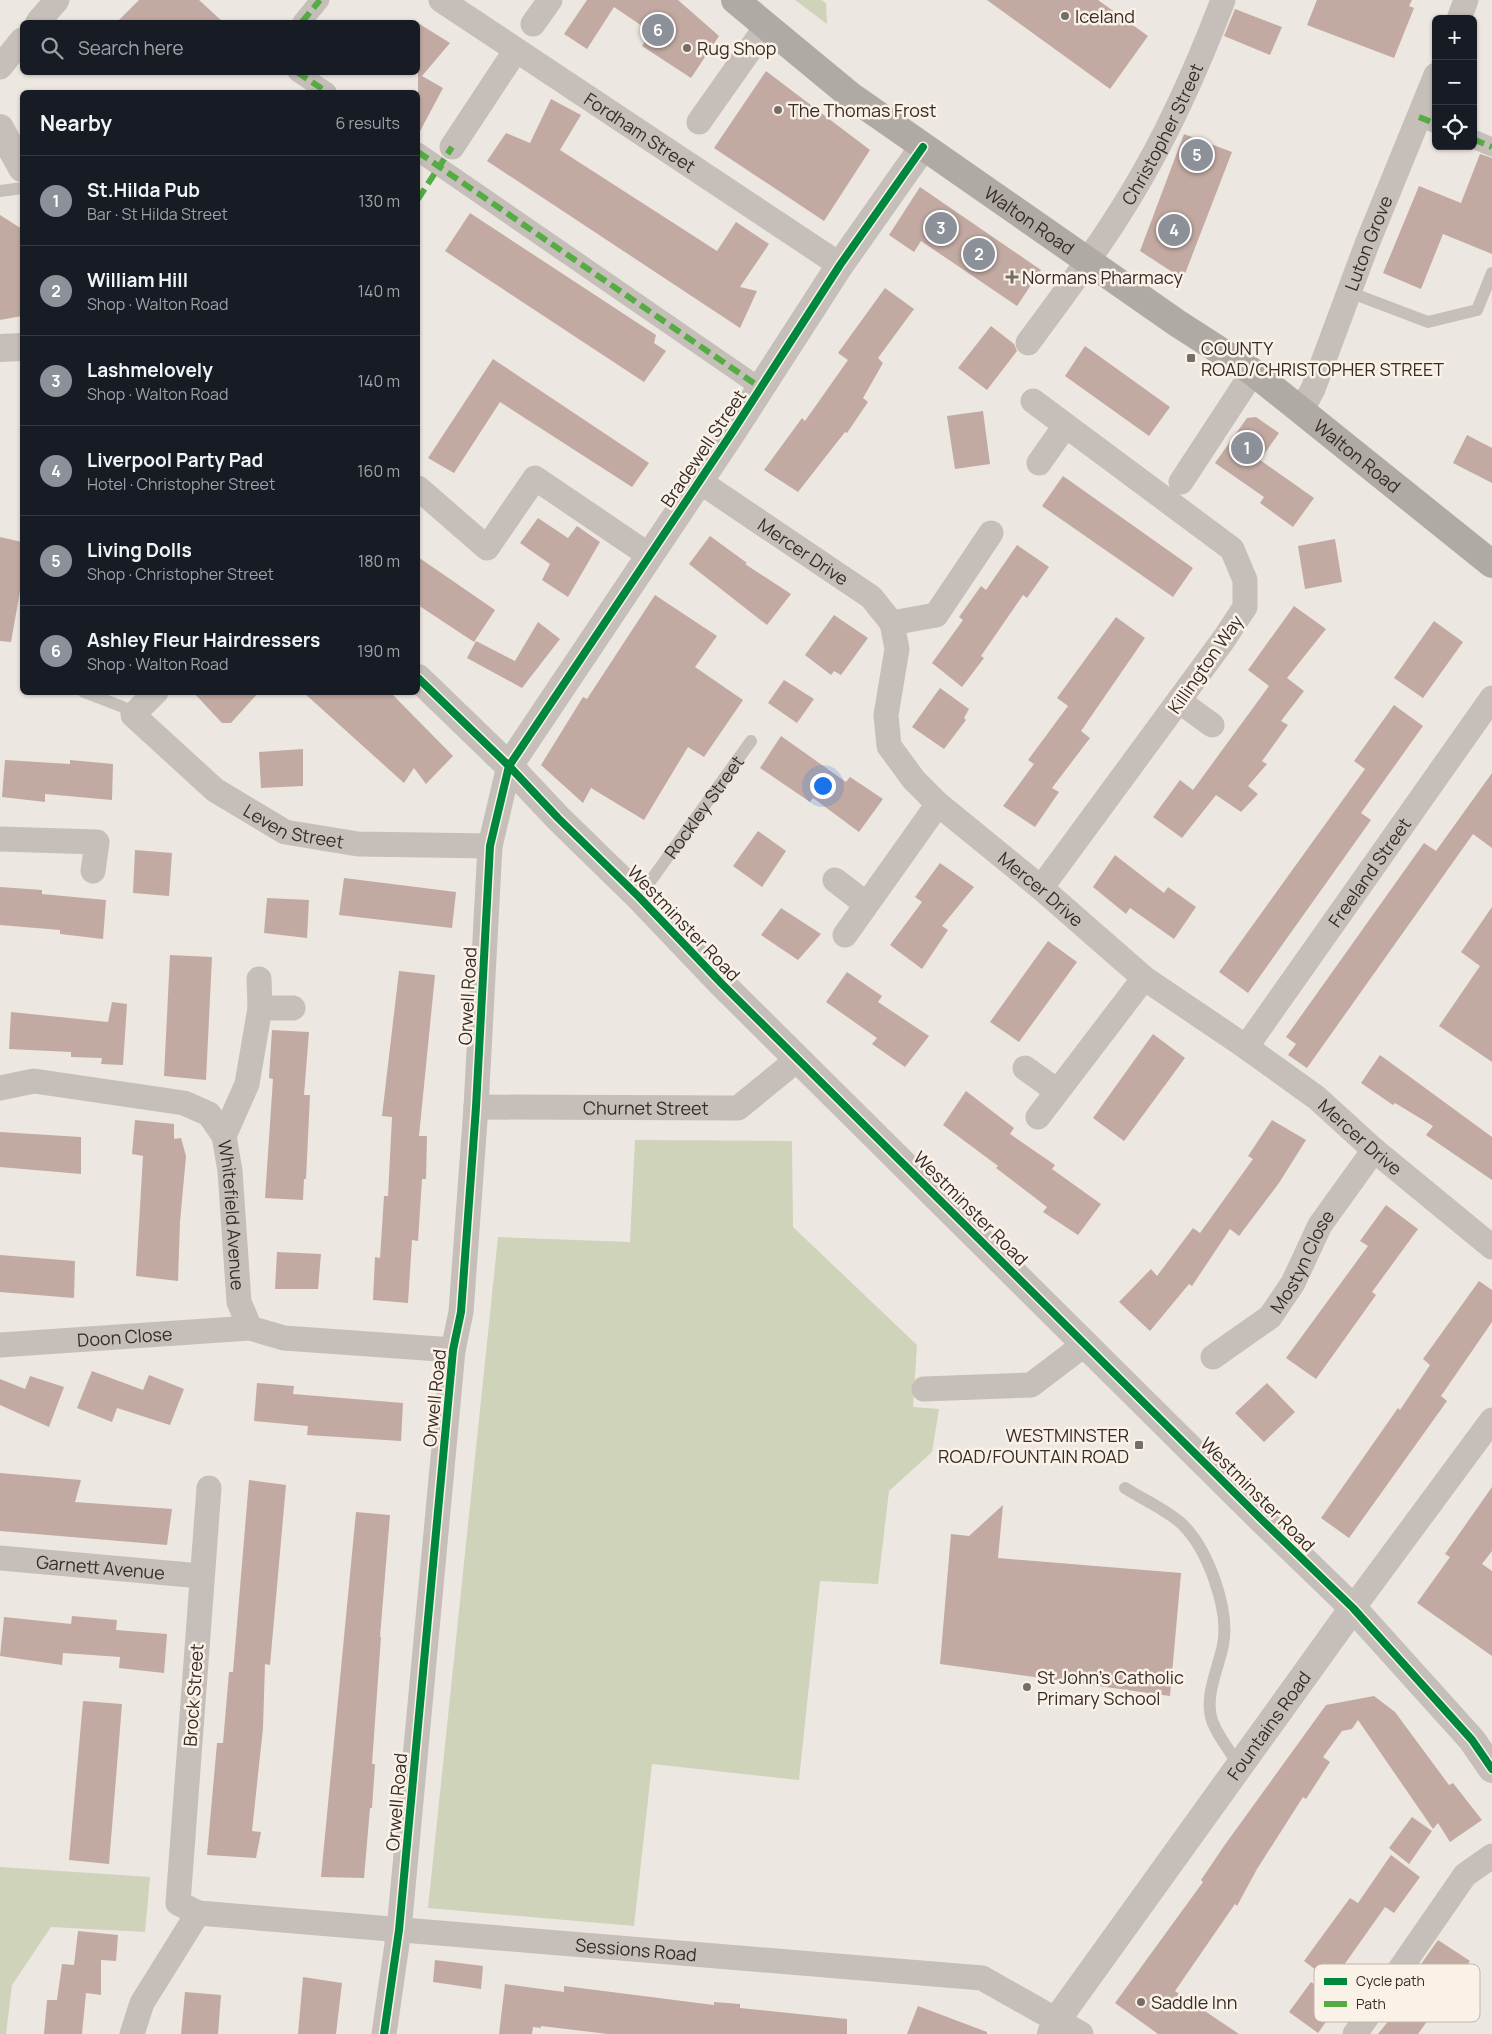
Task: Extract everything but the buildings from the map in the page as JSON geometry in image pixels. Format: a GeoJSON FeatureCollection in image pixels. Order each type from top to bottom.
{"type":"FeatureCollection","features":[{"type":"Feature","properties":{"kind":"highway","name":"Walton Road"},"geometry":{"type":"LineString","coordinates":[[735,0],[822,74],[923,147],[1087,261],[1252,372],[1492,564]]}},
{"type":"Feature","properties":{"kind":"street"},"geometry":{"type":"LineString","coordinates":[[40,20],[56,0]]}},
{"type":"Feature","properties":{"kind":"street"},"geometry":{"type":"LineString","coordinates":[[304,20],[320,0]]}},
{"type":"Feature","properties":{"kind":"street","name":"Fordham Street"},"geometry":{"type":"LineString","coordinates":[[441,0],[840,265]]}},
{"type":"Feature","properties":{"kind":"street"},"geometry":{"type":"LineString","coordinates":[[533,24],[550,0]]}},
{"type":"Feature","properties":{"kind":"street","name":"Christopher Street"},"geometry":{"type":"LineString","coordinates":[[1087,261],[1132,194],[1156,151],[1180,103],[1223,0]]}},
{"type":"Feature","properties":{"kind":"street"},"geometry":{"type":"LineString","coordinates":[[1460,15],[1466,0]]}},
{"type":"Feature","properties":{"kind":"street"},"geometry":{"type":"LineString","coordinates":[[699,122],[766,27]]}},
{"type":"Feature","properties":{"kind":"street"},"geometry":{"type":"LineString","coordinates":[[0,67],[20,42]]}},
{"type":"Feature","properties":{"kind":"street"},"geometry":{"type":"LineString","coordinates":[[446,156],[516,50]]}},
{"type":"Feature","properties":{"kind":"street"},"geometry":{"type":"LineString","coordinates":[[302,75],[324,90]]}},
{"type":"Feature","properties":{"kind":"street","name":"Luton Grove"},"geometry":{"type":"LineString","coordinates":[[1301,412],[1313,389],[1349,292],[1427,121],[1432,95]]}},
{"type":"Feature","properties":{"kind":"street"},"geometry":{"type":"LineString","coordinates":[[0,128],[20,164]]}},
{"type":"Feature","properties":{"kind":"street"},"geometry":{"type":"LineString","coordinates":[[1477,141],[1492,147]]}},
{"type":"Feature","properties":{"kind":"street","name":"Bradewell Street"},"geometry":{"type":"LineString","coordinates":[[510,766],[761,388],[840,265],[923,147]]}},
{"type":"Feature","properties":{"kind":"street"},"geometry":{"type":"LineString","coordinates":[[420,152],[446,156],[761,388]]}},
{"type":"Feature","properties":{"kind":"street"},"geometry":{"type":"LineString","coordinates":[[1028,343],[1087,261]]}},
{"type":"Feature","properties":{"kind":"street"},"geometry":{"type":"LineString","coordinates":[[0,348],[20,347]]}},
{"type":"Feature","properties":{"kind":"street"},"geometry":{"type":"LineString","coordinates":[[1181,482],[1252,372]]}},
{"type":"Feature","properties":{"kind":"street","name":"Killington Way"},"geometry":{"type":"LineString","coordinates":[[1033,401],[1232,549],[1245,580],[1245,607],[1179,701],[1041,888]]}},
{"type":"Feature","properties":{"kind":"street"},"geometry":{"type":"LineString","coordinates":[[1039,462],[1065,426]]}},
{"type":"Feature","properties":{"kind":"street"},"geometry":{"type":"LineString","coordinates":[[420,490],[487,548],[535,478],[650,556]]}},
{"type":"Feature","properties":{"kind":"street","name":"Mercer Drive"},"geometry":{"type":"LineString","coordinates":[[699,481],[871,597],[892,623],[897,649],[886,715],[890,746],[914,780],[938,804],[1041,888],[1144,978],[1246,1046],[1317,1098],[1374,1150],[1492,1247]]}},
{"type":"Feature","properties":{"kind":"street"},"geometry":{"type":"LineString","coordinates":[[892,623],[936,615],[991,533]]}},
{"type":"Feature","properties":{"kind":"street","name":"Westminster Road"},"geometry":{"type":"LineString","coordinates":[[420,680],[510,766],[558,818],[639,897],[798,1059],[1353,1608],[1472,1740],[1492,1769]]}},
{"type":"Feature","properties":{"kind":"street"},"geometry":{"type":"LineString","coordinates":[[133,715],[153,695]]}},
{"type":"Feature","properties":{"kind":"street","name":"Freeland Street"},"geometry":{"type":"LineString","coordinates":[[1246,1046],[1492,698]]}},
{"type":"Feature","properties":{"kind":"street"},"geometry":{"type":"LineString","coordinates":[[1179,701],[1212,724]]}},
{"type":"Feature","properties":{"kind":"street","name":"Leven Street"},"geometry":{"type":"LineString","coordinates":[[133,715],[215,790],[285,832],[358,844],[490,846]]}},
{"type":"Feature","properties":{"kind":"street","name":"Orwell Road"},"geometry":{"type":"LineString","coordinates":[[384,2034],[399,1930],[453,1350],[461,1312],[476,1107],[490,846],[510,766]]}},
{"type":"Feature","properties":{"kind":"street"},"geometry":{"type":"LineString","coordinates":[[846,935],[938,804]]}},
{"type":"Feature","properties":{"kind":"street"},"geometry":{"type":"LineString","coordinates":[[0,839],[96,842],[93,870]]}},
{"type":"Feature","properties":{"kind":"street"},"geometry":{"type":"LineString","coordinates":[[834,880],[866,904]]}},
{"type":"Feature","properties":{"kind":"street"},"geometry":{"type":"LineString","coordinates":[[1038,1117],[1144,978]]}},
{"type":"Feature","properties":{"kind":"street"},"geometry":{"type":"LineString","coordinates":[[224,1136],[247,1084],[260,1008],[259,979]]}},
{"type":"Feature","properties":{"kind":"street"},"geometry":{"type":"LineString","coordinates":[[260,1008],[293,1008]]}},
{"type":"Feature","properties":{"kind":"street","name":"Churnet Street"},"geometry":{"type":"LineString","coordinates":[[476,1107],[738,1108],[798,1059]]}},
{"type":"Feature","properties":{"kind":"street"},"geometry":{"type":"LineString","coordinates":[[1025,1068],[1057,1091]]}},
{"type":"Feature","properties":{"kind":"street","name":"Whitefield Avenue"},"geometry":{"type":"LineString","coordinates":[[0,1088],[34,1082],[184,1103],[209,1114],[224,1136],[230,1171],[239,1302],[250,1328]]}},
{"type":"Feature","properties":{"kind":"street","name":"Mostyn Close"},"geometry":{"type":"LineString","coordinates":[[1212,1357],[1270,1317],[1293,1284],[1320,1225],[1374,1150]]}},
{"type":"Feature","properties":{"kind":"street"},"geometry":{"type":"LineString","coordinates":[[250,1328],[284,1338],[453,1350]]}},
{"type":"Feature","properties":{"kind":"street","name":"Doon Close"},"geometry":{"type":"LineString","coordinates":[[0,1345],[250,1328]]}},
{"type":"Feature","properties":{"kind":"street"},"geometry":{"type":"LineString","coordinates":[[924,1389],[1031,1385],[1085,1344]]}},
{"type":"Feature","properties":{"kind":"street","name":"Fountains Road"},"geometry":{"type":"LineString","coordinates":[[1053,2027],[1353,1608],[1490,1428]]}},
{"type":"Feature","properties":{"kind":"street","name":"Brock Street"},"geometry":{"type":"LineString","coordinates":[[188,1908],[201,1576],[209,1488]]}},
{"type":"Feature","properties":{"kind":"street","name":"Garnett Avenue"},"geometry":{"type":"LineString","coordinates":[[0,1558],[201,1576]]}},
{"type":"Feature","properties":{"kind":"street"},"geometry":{"type":"LineString","coordinates":[[1403,1964],[1465,1875],[1492,1856]]}},
{"type":"Feature","properties":{"kind":"street"},"geometry":{"type":"LineString","coordinates":[[132,2034],[142,2003],[188,1908]]}},
{"type":"Feature","properties":{"kind":"street","name":"Sessions Road"},"geometry":{"type":"LineString","coordinates":[[188,1908],[399,1930],[982,1978],[1053,2027],[1081,2034]]}},
{"type":"Feature","properties":{"kind":"street"},"geometry":{"type":"LineString","coordinates":[[1355,2034],[1363,2022]]}},
{"type":"Feature","properties":{"kind":"lane"},"geometry":{"type":"LineString","coordinates":[[0,191],[20,188]]}},
{"type":"Feature","properties":{"kind":"lane"},"geometry":{"type":"LineString","coordinates":[[1349,292],[1428,322],[1477,310],[1492,273]]}},
{"type":"Feature","properties":{"kind":"lane"},"geometry":{"type":"LineString","coordinates":[[92,695],[123,707],[133,715]]}},
{"type":"Feature","properties":{"kind":"lane","name":"Rockley Street"},"geometry":{"type":"LineString","coordinates":[[639,897],[750,741]]}},
{"type":"Feature","properties":{"kind":"lane"},"geometry":{"type":"LineString","coordinates":[[1125,1488],[1182,1524],[1197,1544],[1210,1571],[1221,1600],[1225,1624],[1223,1645],[1212,1681],[1211,1706],[1213,1723],[1239,1766]]}},
{"type":"Feature","properties":{"kind":"green space"},"geometry":{"type":"Polygon","coordinates":[[[795,0],[821,0],[826,3],[827,24],[795,0]]]}},
{"type":"Feature","properties":{"kind":"green space"},"geometry":{"type":"Polygon","coordinates":[[[635,1140],[792,1141],[793,1227],[917,1345],[913,1407],[939,1409],[932,1452],[889,1491],[878,1584],[820,1581],[799,1780],[652,1764],[634,1926],[428,1908],[498,1237],[630,1242],[635,1140]]]}},
{"type":"Feature","properties":{"kind":"green space"},"geometry":{"type":"Polygon","coordinates":[[[0,1867],[150,1877],[145,1932],[51,1927],[12,1985],[6,2034],[0,2034],[0,1867]]]}},
{"type":"Feature","properties":{"kind":"marked path"},"geometry":{"type":"LineString","coordinates":[[304,20],[320,0]]}},
{"type":"Feature","properties":{"kind":"marked path"},"geometry":{"type":"LineString","coordinates":[[302,75],[324,90]]}},
{"type":"Feature","properties":{"kind":"marked path"},"geometry":{"type":"LineString","coordinates":[[1419,117],[1432,122]]}},
{"type":"Feature","properties":{"kind":"marked path"},"geometry":{"type":"LineString","coordinates":[[1477,141],[1492,147]]}},
{"type":"Feature","properties":{"kind":"marked path"},"geometry":{"type":"LineString","coordinates":[[420,196],[452,147]]}},
{"type":"Feature","properties":{"kind":"marked path"},"geometry":{"type":"LineString","coordinates":[[420,153],[761,388]]}},
{"type":"Feature","properties":{"kind":"cycle path"},"geometry":{"type":"LineString","coordinates":[[384,2034],[399,1930],[453,1350],[461,1312],[476,1107],[490,846],[509,766],[731,434],[840,265],[923,147]]}},
{"type":"Feature","properties":{"kind":"cycle path"},"geometry":{"type":"LineString","coordinates":[[420,680],[509,766],[722,984],[1353,1608],[1472,1740],[1492,1769]]}},
{"type":"Feature","properties":{"kind":"place","name":"Iceland"},"geometry":{"type":"Point","coordinates":[1065,16]}},
{"type":"Feature","properties":{"kind":"place","name":"Ashley Fleur Hairdressers"},"geometry":{"type":"Point","coordinates":[658,30]}},
{"type":"Feature","properties":{"kind":"place","name":"Rug Shop"},"geometry":{"type":"Point","coordinates":[687,48]}},
{"type":"Feature","properties":{"kind":"place","name":"The Thomas Frost"},"geometry":{"type":"Point","coordinates":[778,110]}},
{"type":"Feature","properties":{"kind":"place","name":"Living Dolls"},"geometry":{"type":"Point","coordinates":[1197,155]}},
{"type":"Feature","properties":{"kind":"place","name":"Lashmelovely"},"geometry":{"type":"Point","coordinates":[941,228]}},
{"type":"Feature","properties":{"kind":"place","name":"Liverpool Party Pad"},"geometry":{"type":"Point","coordinates":[1174,230]}},
{"type":"Feature","properties":{"kind":"place","name":"William Hill"},"geometry":{"type":"Point","coordinates":[979,254]}},
{"type":"Feature","properties":{"kind":"place","name":"Normans Pharmacy"},"geometry":{"type":"Point","coordinates":[1012,277]}},
{"type":"Feature","properties":{"kind":"place","name":"COUNTY ROAD/CHRISTOPHER STREET"},"geometry":{"type":"Point","coordinates":[1191,358]}},
{"type":"Feature","properties":{"kind":"place","name":"St.Hilda Pub"},"geometry":{"type":"Point","coordinates":[1247,448]}},
{"type":"Feature","properties":{"kind":"place","name":"WESTMINSTER ROAD/FOUNTAIN ROAD"},"geometry":{"type":"Point","coordinates":[1139,1445]}},
{"type":"Feature","properties":{"kind":"place","name":"St John's Catholic Primary School"},"geometry":{"type":"Point","coordinates":[1027,1687]}},
{"type":"Feature","properties":{"kind":"place","name":"Saddle Inn"},"geometry":{"type":"Point","coordinates":[1141,2002]}}]}
